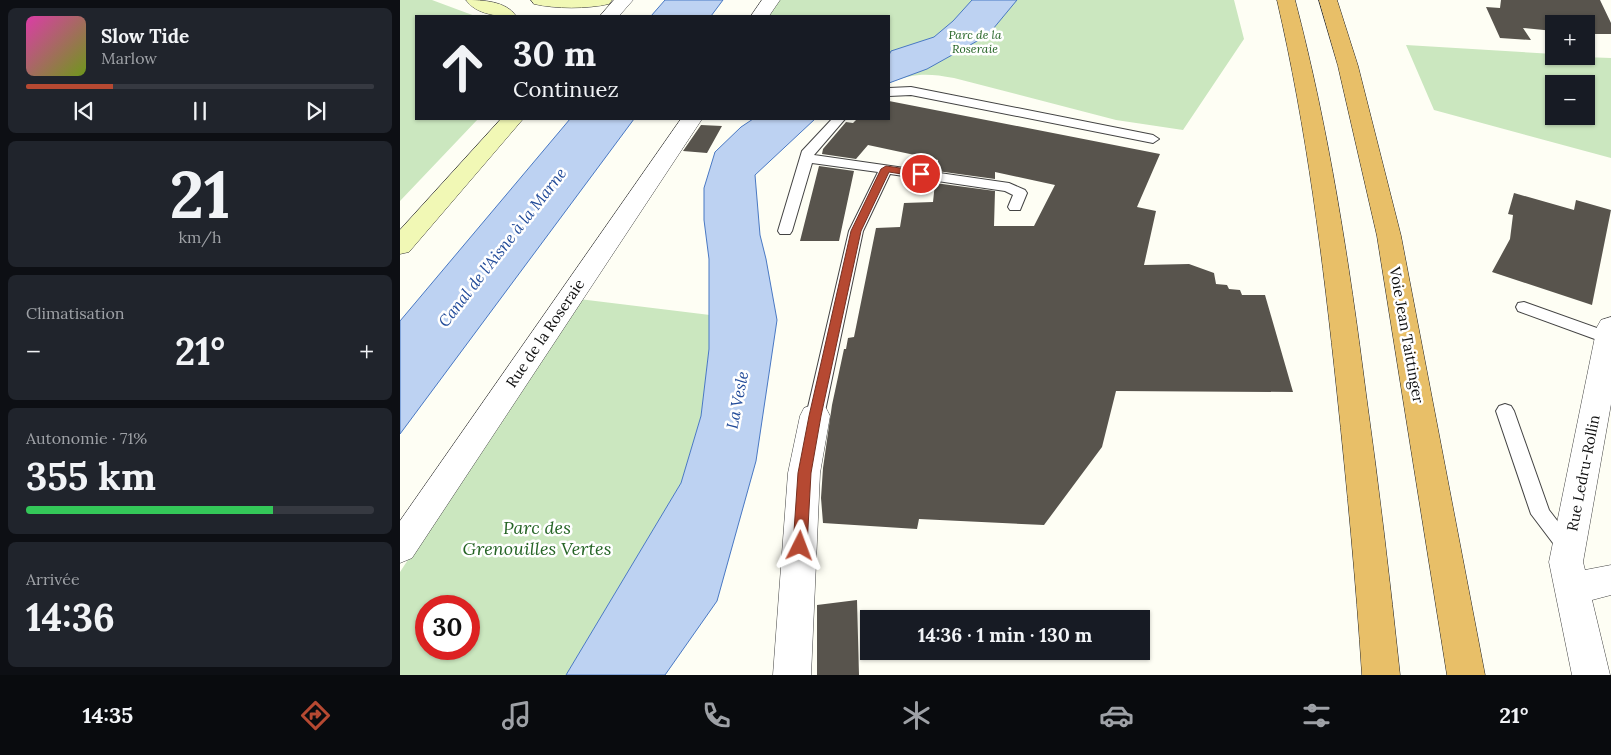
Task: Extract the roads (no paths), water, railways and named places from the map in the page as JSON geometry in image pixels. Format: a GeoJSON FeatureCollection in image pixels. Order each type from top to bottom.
{"type":"FeatureCollection","features":[{"type":"Feature","properties":{"kind":"highway"},"geometry":{"type":"LineString","coordinates":[[1286,0],[1302,63],[1332,232],[1373,574],[1381,675]]}},
{"type":"Feature","properties":{"kind":"highway","name":"Voie Jean Taittinger"},"geometry":{"type":"LineString","coordinates":[[1328,0],[1348,66],[1389,236],[1466,675]]}},
{"type":"Feature","properties":{"kind":"main road"},"geometry":{"type":"LineString","coordinates":[[474,0],[505,15]]}},
{"type":"Feature","properties":{"kind":"main road"},"geometry":{"type":"LineString","coordinates":[[526,0],[548,15]]}},
{"type":"Feature","properties":{"kind":"main road"},"geometry":{"type":"LineString","coordinates":[[540,0],[570,2],[603,0]]}},
{"type":"Feature","properties":{"kind":"main road"},"geometry":{"type":"LineString","coordinates":[[400,246],[511,120]]}},
{"type":"Feature","properties":{"kind":"street"},"geometry":{"type":"LineString","coordinates":[[610,15],[624,0]]}},
{"type":"Feature","properties":{"kind":"street"},"geometry":{"type":"LineString","coordinates":[[761,15],[771,0]]}},
{"type":"Feature","properties":{"kind":"street","name":"Rue de la Roseraie"},"geometry":{"type":"LineString","coordinates":[[400,548],[690,120]]}},
{"type":"Feature","properties":{"kind":"street","name":"Rue Ledru-Rollin"},"geometry":{"type":"LineString","coordinates":[[1591,675],[1566,562],[1610,333]]}},
{"type":"Feature","properties":{"kind":"street"},"geometry":{"type":"LineString","coordinates":[[792,675],[804,473],[815,416]]}},
{"type":"Feature","properties":{"kind":"street"},"geometry":{"type":"LineString","coordinates":[[1571,589],[1611,580]]}},
{"type":"Feature","properties":{"kind":"lane"},"geometry":{"type":"LineString","coordinates":[[890,92],[912,91],[1154,139]]}},
{"type":"Feature","properties":{"kind":"lane"},"geometry":{"type":"LineString","coordinates":[[785,231],[809,151],[838,120]]}},
{"type":"Feature","properties":{"kind":"lane"},"geometry":{"type":"LineString","coordinates":[[807,158],[1010,187],[1020,193],[1015,207]]}},
{"type":"Feature","properties":{"kind":"lane"},"geometry":{"type":"LineString","coordinates":[[815,416],[856,231],[886,169]]}},
{"type":"Feature","properties":{"kind":"lane","name":"Rue Ledru-Rollin"},"geometry":{"type":"LineString","coordinates":[[1524,308],[1610,333]]}},
{"type":"Feature","properties":{"kind":"lane","name":"Rue Ledru-Rollin"},"geometry":{"type":"LineString","coordinates":[[1504,411],[1541,514],[1568,548]]}},
{"type":"Feature","properties":{"kind":"water"},"geometry":{"type":"Polygon","coordinates":[[[665,0],[723,0],[712,15],[652,15],[665,0]]]}},
{"type":"Feature","properties":{"kind":"water"},"geometry":{"type":"Polygon","coordinates":[[[972,0],[1017,0],[988,35],[927,69],[890,83],[891,51],[934,37],[953,21],[972,0]]]}},
{"type":"Feature","properties":{"kind":"water","name":"Canal de l'Aisne à la Marne"},"geometry":{"type":"Polygon","coordinates":[[[569,120],[633,120],[400,434],[400,321],[569,120]]]}},
{"type":"Feature","properties":{"kind":"water","name":"La Vesle"},"geometry":{"type":"Polygon","coordinates":[[[752,120],[814,120],[755,175],[760,235],[777,320],[756,461],[717,601],[665,675],[566,675],[681,483],[701,416],[709,349],[709,259],[704,220],[704,188],[715,152],[741,127],[752,120]]]}},
{"type":"Feature","properties":{"kind":"park label","name":"Parc de la Roseraie"},"geometry":{"type":"Point","coordinates":[975,41]}},
{"type":"Feature","properties":{"kind":"park label","name":"Parc des Grenouilles Vertes"},"geometry":{"type":"Point","coordinates":[537,537]}}]}
